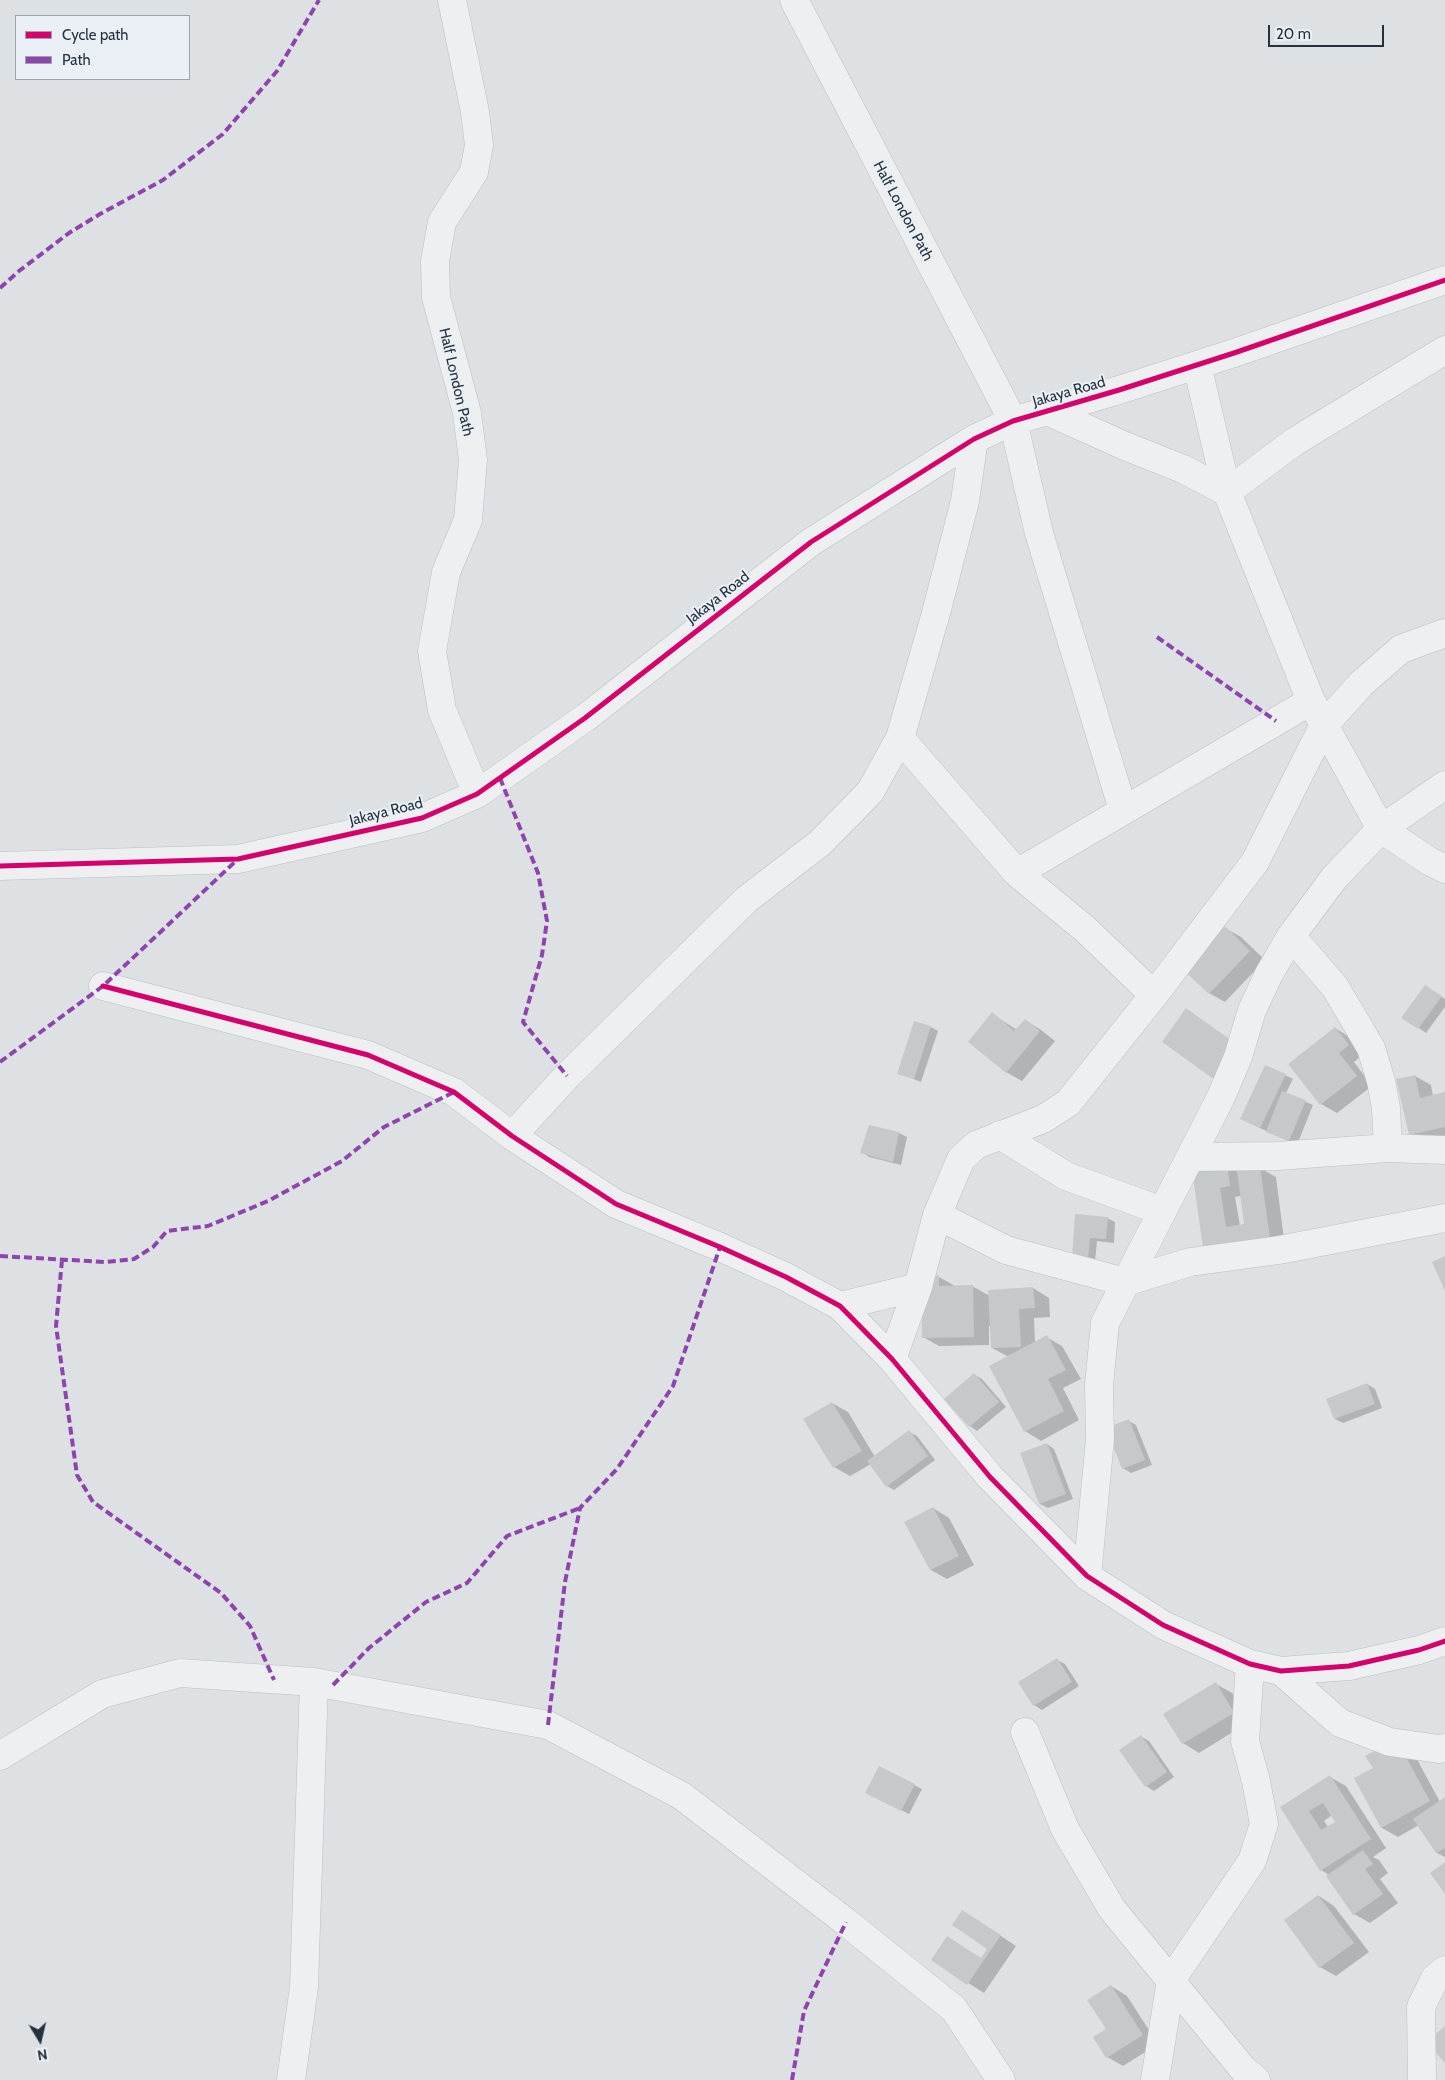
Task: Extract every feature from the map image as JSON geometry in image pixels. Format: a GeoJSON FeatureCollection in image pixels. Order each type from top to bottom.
{"type":"FeatureCollection","features":[{"type":"Feature","properties":{"kind":"street","name":"Half London Path"},"geometry":{"type":"LineString","coordinates":[[452,0],[475,112],[478,145],[474,172],[442,222],[435,261],[436,297],[467,413],[473,460],[468,520],[446,572],[432,651],[442,710],[477,794]]}},
{"type":"Feature","properties":{"kind":"street","name":"Half London Path"},"geometry":{"type":"LineString","coordinates":[[794,0],[1013,421],[1039,533],[1123,810]]}},
{"type":"Feature","properties":{"kind":"street","name":"Jakaya Road"},"geometry":{"type":"LineString","coordinates":[[0,866],[238,859],[422,818],[477,794],[585,718],[811,542],[974,439],[1013,421],[1197,365],[1445,280]]}},
{"type":"Feature","properties":{"kind":"street"},"geometry":{"type":"LineString","coordinates":[[1227,492],[1294,442],[1445,350]]}},
{"type":"Feature","properties":{"kind":"street"},"geometry":{"type":"LineString","coordinates":[[1197,365],[1227,492],[1311,701],[1381,829],[1429,861],[1445,869]]}},
{"type":"Feature","properties":{"kind":"street"},"geometry":{"type":"LineString","coordinates":[[1047,411],[1125,446],[1183,469],[1227,492]]}},
{"type":"Feature","properties":{"kind":"street"},"geometry":{"type":"LineString","coordinates":[[512,1136],[567,1076],[747,898],[820,843],[870,792],[900,738],[936,613],[965,501],[974,439]]}},
{"type":"Feature","properties":{"kind":"street"},"geometry":{"type":"LineString","coordinates":[[892,1360],[918,1286],[937,1215],[961,1159],[976,1145],[1043,1119],[1068,1103],[1154,995],[1255,862],[1324,725],[1362,683],[1401,649],[1445,633]]}},
{"type":"Feature","properties":{"kind":"street"},"geometry":{"type":"LineString","coordinates":[[1017,873],[1311,701]]}},
{"type":"Feature","properties":{"kind":"street"},"geometry":{"type":"LineString","coordinates":[[900,738],[1017,873],[1085,929],[1154,995]]}},
{"type":"Feature","properties":{"kind":"street"},"geometry":{"type":"LineString","coordinates":[[1087,1576],[1100,1439],[1099,1385],[1105,1322],[1220,1099],[1238,1057],[1252,1010],[1269,974],[1291,936],[1334,878],[1381,829],[1445,786]]}},
{"type":"Feature","properties":{"kind":"street"},"geometry":{"type":"LineString","coordinates":[[1291,936],[1335,987],[1371,1048],[1381,1081],[1386,1108],[1388,1148]]}},
{"type":"Feature","properties":{"kind":"street"},"geometry":{"type":"LineString","coordinates":[[103,986],[368,1055],[454,1092],[512,1136],[616,1204],[737,1254],[786,1277],[840,1306],[892,1360],[990,1477],[1087,1576],[1164,1625],[1250,1664],[1281,1671],[1349,1666],[1419,1650],[1445,1641]]}},
{"type":"Feature","properties":{"kind":"street"},"geometry":{"type":"LineString","coordinates":[[1000,1135],[1066,1176],[1162,1212]]}},
{"type":"Feature","properties":{"kind":"street"},"geometry":{"type":"LineString","coordinates":[[1191,1157],[1277,1156],[1388,1148],[1445,1150]]}},
{"type":"Feature","properties":{"kind":"street"},"geometry":{"type":"LineString","coordinates":[[937,1215],[1006,1250],[1124,1282],[1190,1262],[1279,1250],[1445,1218]]}},
{"type":"Feature","properties":{"kind":"street"},"geometry":{"type":"LineString","coordinates":[[840,1306],[918,1286]]}},
{"type":"Feature","properties":{"kind":"street"},"geometry":{"type":"LineString","coordinates":[[1155,2080],[1171,1980],[1252,1861],[1264,1824],[1256,1781],[1245,1741],[1250,1664]]}},
{"type":"Feature","properties":{"kind":"street"},"geometry":{"type":"LineString","coordinates":[[1281,1671],[1340,1723],[1390,1742],[1439,1749],[1445,1748]]}},
{"type":"Feature","properties":{"kind":"street"},"geometry":{"type":"LineString","coordinates":[[0,1756],[102,1694],[180,1673],[314,1682],[548,1725],[682,1796],[846,1922],[954,2008],[1000,2080]]}},
{"type":"Feature","properties":{"kind":"street"},"geometry":{"type":"LineString","coordinates":[[291,2080],[304,1987],[314,1682]]}},
{"type":"Feature","properties":{"kind":"street"},"geometry":{"type":"LineString","coordinates":[[1025,1732],[1065,1829],[1112,1909],[1243,2068],[1256,2080]]}},
{"type":"Feature","properties":{"kind":"street"},"geometry":{"type":"LineString","coordinates":[[1422,2080],[1421,2007],[1436,1978],[1445,1970]]}},
{"type":"Feature","properties":{"kind":"building"},"geometry":{"type":"Polygon","coordinates":[[[1225,926],[1250,951],[1209,994],[1183,970],[1225,926]]]}},
{"type":"Feature","properties":{"kind":"building"},"geometry":{"type":"Polygon","coordinates":[[[1425,985],[1442,996],[1418,1029],[1401,1018],[1425,985]]]}},
{"type":"Feature","properties":{"kind":"building"},"geometry":{"type":"Polygon","coordinates":[[[1186,1008],[1236,1044],[1212,1078],[1162,1042],[1186,1008]]]}},
{"type":"Feature","properties":{"kind":"building"},"geometry":{"type":"Polygon","coordinates":[[[992,1012],[1014,1031],[1025,1019],[1040,1031],[1006,1073],[968,1042],[992,1012]]]}},
{"type":"Feature","properties":{"kind":"building"},"geometry":{"type":"Polygon","coordinates":[[[914,1021],[931,1026],[914,1079],[897,1074],[914,1021]]]}},
{"type":"Feature","properties":{"kind":"building"},"geometry":{"type":"Polygon","coordinates":[[[1335,1027],[1349,1045],[1339,1053],[1357,1076],[1320,1105],[1288,1064],[1335,1027]]]}},
{"type":"Feature","properties":{"kind":"building"},"geometry":{"type":"Polygon","coordinates":[[[1265,1065],[1286,1074],[1260,1128],[1240,1119],[1265,1065]]]}},
{"type":"Feature","properties":{"kind":"building"},"geometry":{"type":"Polygon","coordinates":[[[1415,1075],[1420,1098],[1445,1092],[1445,1127],[1409,1135],[1396,1079],[1415,1075]]]}},
{"type":"Feature","properties":{"kind":"building"},"geometry":{"type":"Polygon","coordinates":[[[1282,1091],[1306,1100],[1289,1141],[1266,1132],[1282,1091]]]}},
{"type":"Feature","properties":{"kind":"building"},"geometry":{"type":"Polygon","coordinates":[[[869,1125],[899,1132],[893,1162],[860,1153],[869,1125]]]}},
{"type":"Feature","properties":{"kind":"building"},"geometry":{"type":"Polygon","coordinates":[[[1227,1165],[1230,1186],[1220,1188],[1226,1227],[1244,1224],[1237,1170],[1260,1167],[1270,1239],[1203,1248],[1192,1170],[1227,1165]]]}},
{"type":"Feature","properties":{"kind":"building"},"geometry":{"type":"Polygon","coordinates":[[[1075,1214],[1108,1217],[1106,1239],[1090,1238],[1088,1258],[1072,1258],[1075,1214]]]}},
{"type":"Feature","properties":{"kind":"building"},"geometry":{"type":"Polygon","coordinates":[[[1445,1256],[1445,1291],[1432,1262],[1445,1256]]]}},
{"type":"Feature","properties":{"kind":"building"},"geometry":{"type":"Polygon","coordinates":[[[939,1275],[939,1286],[973,1285],[974,1337],[922,1338],[921,1276],[939,1275]]]}},
{"type":"Feature","properties":{"kind":"building"},"geometry":{"type":"Polygon","coordinates":[[[1033,1287],[1035,1308],[1019,1309],[1021,1347],[991,1348],[988,1290],[1033,1287]]]}},
{"type":"Feature","properties":{"kind":"building"},"geometry":{"type":"Polygon","coordinates":[[[1047,1335],[1066,1370],[1048,1379],[1064,1411],[1024,1432],[989,1366],[1047,1335]]]}},
{"type":"Feature","properties":{"kind":"building"},"geometry":{"type":"Polygon","coordinates":[[[974,1373],[999,1402],[969,1427],[944,1399],[974,1373]]]}},
{"type":"Feature","properties":{"kind":"building"},"geometry":{"type":"Polygon","coordinates":[[[1367,1383],[1375,1404],[1334,1419],[1326,1399],[1367,1383]]]}},
{"type":"Feature","properties":{"kind":"building"},"geometry":{"type":"Polygon","coordinates":[[[832,1402],[862,1451],[833,1468],[803,1419],[832,1402]]]}},
{"type":"Feature","properties":{"kind":"building"},"geometry":{"type":"Polygon","coordinates":[[[1129,1419],[1145,1460],[1122,1469],[1106,1428],[1129,1419]]]}},
{"type":"Feature","properties":{"kind":"building"},"geometry":{"type":"Polygon","coordinates":[[[909,1430],[928,1456],[886,1487],[867,1461],[909,1430]]]}},
{"type":"Feature","properties":{"kind":"building"},"geometry":{"type":"Polygon","coordinates":[[[1047,1443],[1066,1494],[1039,1504],[1020,1453],[1047,1443]]]}},
{"type":"Feature","properties":{"kind":"building"},"geometry":{"type":"Polygon","coordinates":[[[933,1507],[959,1556],[930,1570],[904,1522],[933,1507]]]}},
{"type":"Feature","properties":{"kind":"building"},"geometry":{"type":"Polygon","coordinates":[[[1057,1658],[1072,1682],[1033,1706],[1018,1682],[1057,1658]]]}},
{"type":"Feature","properties":{"kind":"building"},"geometry":{"type":"Polygon","coordinates":[[[1216,1682],[1234,1713],[1182,1744],[1163,1714],[1216,1682]]]}},
{"type":"Feature","properties":{"kind":"building"},"geometry":{"type":"Polygon","coordinates":[[[1141,1735],[1167,1772],[1145,1787],[1119,1750],[1141,1735]]]}},
{"type":"Feature","properties":{"kind":"building"},"geometry":{"type":"Polygon","coordinates":[[[1396,1739],[1430,1801],[1381,1828],[1354,1778],[1373,1768],[1365,1756],[1396,1739]]]}},
{"type":"Feature","properties":{"kind":"building"},"geometry":{"type":"Polygon","coordinates":[[[879,1766],[915,1784],[901,1811],[865,1793],[879,1766]]]}},
{"type":"Feature","properties":{"kind":"building"},"geometry":{"type":"Polygon","coordinates":[[[1330,1775],[1371,1839],[1320,1871],[1280,1807],[1330,1775]],[[1323,1803],[1309,1811],[1321,1830],[1335,1822],[1323,1803]]]}},
{"type":"Feature","properties":{"kind":"building"},"geometry":{"type":"Polygon","coordinates":[[[1445,1797],[1445,1848],[1436,1853],[1413,1819],[1445,1797]]]}},
{"type":"Feature","properties":{"kind":"building"},"geometry":{"type":"Polygon","coordinates":[[[1363,1850],[1373,1864],[1365,1869],[1383,1894],[1353,1915],[1326,1876],[1363,1850]]]}},
{"type":"Feature","properties":{"kind":"building"},"geometry":{"type":"Polygon","coordinates":[[[1445,1862],[1445,1894],[1430,1873],[1445,1862]]]}},
{"type":"Feature","properties":{"kind":"building"},"geometry":{"type":"Polygon","coordinates":[[[1318,1895],[1354,1943],[1319,1968],[1284,1920],[1318,1895]]]}},
{"type":"Feature","properties":{"kind":"building"},"geometry":{"type":"Polygon","coordinates":[[[962,1910],[1001,1935],[967,1985],[931,1960],[947,1936],[981,1958],[987,1949],[952,1925],[962,1910]]]}},
{"type":"Feature","properties":{"kind":"building"},"geometry":{"type":"Polygon","coordinates":[[[1111,1985],[1143,2035],[1106,2058],[1093,2037],[1106,2029],[1087,2000],[1111,1985]]]}},
{"type":"Feature","properties":{"kind":"building"},"geometry":{"type":"Polygon","coordinates":[[[1445,2026],[1445,2063],[1426,2042],[1445,2026]]]}},
{"type":"Feature","properties":{"kind":"marked path"},"geometry":{"type":"LineString","coordinates":[[0,288],[69,233],[163,180],[223,134],[277,71],[319,0]]}},
{"type":"Feature","properties":{"kind":"marked path"},"geometry":{"type":"LineString","coordinates":[[1157,637],[1276,721]]}},
{"type":"Feature","properties":{"kind":"marked path"},"geometry":{"type":"LineString","coordinates":[[500,778],[538,873],[547,921],[542,955],[523,1022],[567,1076]]}},
{"type":"Feature","properties":{"kind":"marked path"},"geometry":{"type":"LineString","coordinates":[[0,1062],[103,986],[238,859]]}},
{"type":"Feature","properties":{"kind":"marked path"},"geometry":{"type":"LineString","coordinates":[[0,1256],[105,1262],[134,1259],[153,1247],[167,1231],[208,1226],[268,1201],[342,1161],[384,1127],[454,1092]]}},
{"type":"Feature","properties":{"kind":"marked path"},"geometry":{"type":"LineString","coordinates":[[548,1725],[565,1582],[580,1508],[617,1469],[673,1386],[720,1247]]}},
{"type":"Feature","properties":{"kind":"marked path"},"geometry":{"type":"LineString","coordinates":[[62,1260],[56,1326],[77,1475],[93,1502],[221,1593],[250,1626],[274,1680]]}},
{"type":"Feature","properties":{"kind":"marked path"},"geometry":{"type":"LineString","coordinates":[[333,1685],[369,1648],[426,1602],[467,1583],[507,1536],[580,1508]]}},
{"type":"Feature","properties":{"kind":"marked path"},"geometry":{"type":"LineString","coordinates":[[792,2080],[804,2011],[846,1922]]}},
{"type":"Feature","properties":{"kind":"cycle path"},"geometry":{"type":"LineString","coordinates":[[0,866],[238,859],[422,818],[477,794],[585,718],[811,542],[974,439],[1013,421],[1119,390],[1234,353],[1445,280]]}},
{"type":"Feature","properties":{"kind":"cycle path"},"geometry":{"type":"LineString","coordinates":[[103,986],[368,1055],[454,1092],[512,1136],[616,1204],[720,1247],[786,1277],[840,1306],[892,1359],[990,1477],[1087,1576],[1163,1625],[1250,1664],[1281,1671],[1349,1666],[1419,1650],[1445,1641]]}}]}
